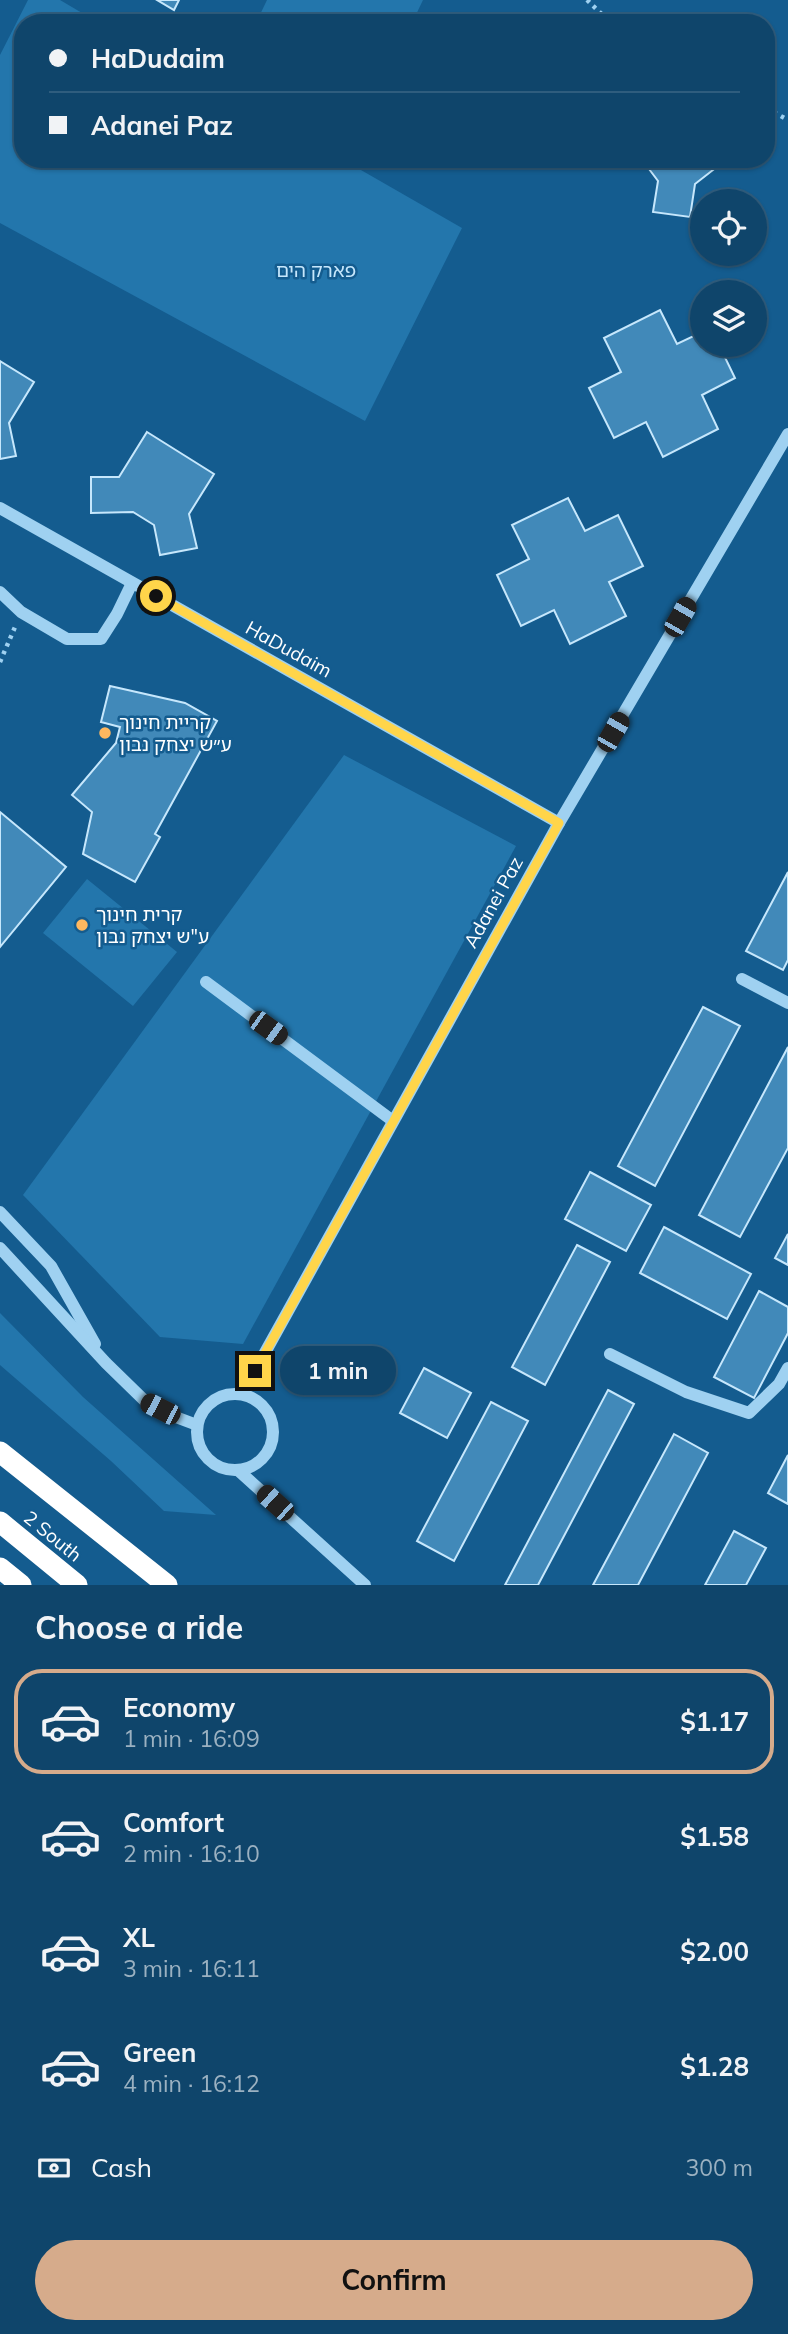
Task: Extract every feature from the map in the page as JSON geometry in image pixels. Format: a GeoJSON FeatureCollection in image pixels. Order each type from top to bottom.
{"type":"FeatureCollection","features":[{"type":"Feature","properties":{"kind":"highway"},"geometry":{"type":"LineString","coordinates":[[0,1444],[80,1516]]}},
{"type":"Feature","properties":{"kind":"highway"},"geometry":{"type":"LineString","coordinates":[[0,1452],[167,1585]]}},
{"type":"Feature","properties":{"kind":"highway","name":"2 South"},"geometry":{"type":"LineString","coordinates":[[0,1522],[78,1585]]}},
{"type":"Feature","properties":{"kind":"highway"},"geometry":{"type":"LineString","coordinates":[[0,1569],[21,1585]]}},
{"type":"Feature","properties":{"kind":"street","name":"Adanei Paz"},"geometry":{"type":"LineString","coordinates":[[242,1394],[559,823],[788,434]]}},
{"type":"Feature","properties":{"kind":"street","name":"HaDudaim"},"geometry":{"type":"LineString","coordinates":[[0,508],[559,823]]}},
{"type":"Feature","properties":{"kind":"street"},"geometry":{"type":"LineString","coordinates":[[0,592],[22,612],[67,639],[101,639],[132,583]]}},
{"type":"Feature","properties":{"kind":"street"},"geometry":{"type":"LineString","coordinates":[[741,979],[788,1003]]}},
{"type":"Feature","properties":{"kind":"street"},"geometry":{"type":"LineString","coordinates":[[206,982],[393,1121]]}},
{"type":"Feature","properties":{"kind":"street"},"geometry":{"type":"LineString","coordinates":[[0,1212],[51,1266],[106,1363]]}},
{"type":"Feature","properties":{"kind":"street"},"geometry":{"type":"LineString","coordinates":[[0,1248],[106,1363],[147,1403],[197,1425]]}},
{"type":"Feature","properties":{"kind":"street"},"geometry":{"type":"LineString","coordinates":[[610,1354],[686,1392],[749,1413],[779,1384],[788,1368]]}},
{"type":"Feature","properties":{"kind":"street"},"geometry":{"type":"LineString","coordinates":[[228,1394],[242,1394],[254,1398],[265,1408],[272,1420],[274,1433],[264,1458],[252,1467],[239,1471],[226,1470],[213,1464],[201,1451],[197,1425],[202,1412],[216,1398],[228,1394]]}},
{"type":"Feature","properties":{"kind":"street"},"geometry":{"type":"LineString","coordinates":[[239,1471],[365,1585]]}},
{"type":"Feature","properties":{"kind":"path"},"geometry":{"type":"LineString","coordinates":[[587,0],[602,14]]}},
{"type":"Feature","properties":{"kind":"path"},"geometry":{"type":"LineString","coordinates":[[0,662],[22,612]]}},
{"type":"Feature","properties":{"kind":"green space","name":"פארק הים"},"geometry":{"type":"Polygon","coordinates":[[[28,0],[60,0],[84,14],[21,14],[28,0]]]}},
{"type":"Feature","properties":{"kind":"green space"},"geometry":{"type":"Polygon","coordinates":[[[267,0],[423,0],[416,14],[260,14],[267,0]]]}},
{"type":"Feature","properties":{"kind":"green space","name":"פארק הים"},"geometry":{"type":"Polygon","coordinates":[[[14,28],[14,168],[357,168],[462,228],[365,421],[0,223],[0,55],[14,28]]]}},
{"type":"Feature","properties":{"kind":"green space"},"geometry":{"type":"Polygon","coordinates":[[[344,755],[516,846],[243,1344],[160,1337],[23,1195],[344,755]]]}},
{"type":"Feature","properties":{"kind":"green space"},"geometry":{"type":"Polygon","coordinates":[[[87,879],[177,952],[133,1006],[43,933],[87,879]]]}},
{"type":"Feature","properties":{"kind":"green space"},"geometry":{"type":"Polygon","coordinates":[[[0,1313],[83,1397],[216,1515],[164,1511],[111,1461],[0,1365],[0,1313]]]}},
{"type":"Feature","properties":{"kind":"building"},"geometry":{"type":"Polygon","coordinates":[[[157,0],[179,0],[174,10],[157,0]]]}},
{"type":"Feature","properties":{"kind":"building"},"geometry":{"type":"Polygon","coordinates":[[[648,168],[715,168],[695,184],[694,189],[690,189],[690,217],[653,212],[658,181],[648,168]]]}},
{"type":"Feature","properties":{"kind":"building"},"geometry":{"type":"Polygon","coordinates":[[[660,310],[677,344],[690,338],[690,357],[725,357],[735,378],[702,395],[718,429],[663,457],[646,422],[614,438],[589,388],[621,372],[604,338],[660,310]]]}},
{"type":"Feature","properties":{"kind":"building"},"geometry":{"type":"Polygon","coordinates":[[[0,361],[34,382],[9,423],[16,456],[0,459],[0,361]]]}},
{"type":"Feature","properties":{"kind":"building"},"geometry":{"type":"Polygon","coordinates":[[[147,432],[214,474],[189,514],[197,548],[160,555],[154,525],[133,512],[91,513],[91,477],[119,477],[147,432]]]}},
{"type":"Feature","properties":{"kind":"building"},"geometry":{"type":"Polygon","coordinates":[[[568,498],[585,531],[618,515],[643,566],[609,582],[626,616],[570,644],[554,610],[521,626],[497,575],[529,559],[512,525],[568,498]]]}},
{"type":"Feature","properties":{"kind":"building"},"geometry":{"type":"Polygon","coordinates":[[[110,686],[185,703],[217,721],[155,834],[160,837],[135,882],[83,854],[92,812],[72,795],[116,743],[120,727],[101,722],[110,686]]]}},
{"type":"Feature","properties":{"kind":"building"},"geometry":{"type":"Polygon","coordinates":[[[0,812],[66,867],[0,947],[0,812]]]}},
{"type":"Feature","properties":{"kind":"building"},"geometry":{"type":"Polygon","coordinates":[[[788,872],[788,960],[783,970],[746,951],[788,872]]]}},
{"type":"Feature","properties":{"kind":"building"},"geometry":{"type":"Polygon","coordinates":[[[703,1007],[740,1026],[655,1186],[618,1166],[703,1007]]]}},
{"type":"Feature","properties":{"kind":"building"},"geometry":{"type":"Polygon","coordinates":[[[788,1047],[788,1148],[740,1237],[699,1215],[788,1047]]]}},
{"type":"Feature","properties":{"kind":"building"},"geometry":{"type":"Polygon","coordinates":[[[590,1172],[651,1205],[626,1251],[565,1219],[590,1172]]]}},
{"type":"Feature","properties":{"kind":"building"},"geometry":{"type":"Polygon","coordinates":[[[664,1227],[751,1274],[727,1319],[640,1273],[664,1227]]]}},
{"type":"Feature","properties":{"kind":"building"},"geometry":{"type":"Polygon","coordinates":[[[788,1234],[788,1265],[775,1258],[788,1234]]]}},
{"type":"Feature","properties":{"kind":"building"},"geometry":{"type":"Polygon","coordinates":[[[577,1245],[610,1262],[545,1385],[512,1367],[577,1245]]]}},
{"type":"Feature","properties":{"kind":"building"},"geometry":{"type":"Polygon","coordinates":[[[759,1291],[788,1307],[788,1333],[754,1398],[714,1377],[759,1291]]]}},
{"type":"Feature","properties":{"kind":"building"},"geometry":{"type":"Polygon","coordinates":[[[424,1368],[471,1393],[447,1438],[400,1413],[424,1368]]]}},
{"type":"Feature","properties":{"kind":"building"},"geometry":{"type":"Polygon","coordinates":[[[608,1390],[634,1404],[538,1585],[505,1585],[608,1390]]]}},
{"type":"Feature","properties":{"kind":"building"},"geometry":{"type":"Polygon","coordinates":[[[491,1402],[528,1421],[454,1561],[417,1541],[491,1402]]]}},
{"type":"Feature","properties":{"kind":"building"},"geometry":{"type":"Polygon","coordinates":[[[674,1434],[708,1453],[638,1585],[593,1585],[674,1434]]]}},
{"type":"Feature","properties":{"kind":"building"},"geometry":{"type":"Polygon","coordinates":[[[788,1455],[788,1504],[768,1493],[788,1455]]]}},
{"type":"Feature","properties":{"kind":"building"},"geometry":{"type":"Polygon","coordinates":[[[734,1531],[766,1548],[746,1585],[705,1585],[734,1531]]]}},
{"type":"Feature","properties":{"kind":"place","name":"קריית חינוך ע״ש יצחק נבון"},"geometry":{"type":"Point","coordinates":[105,733]}},
{"type":"Feature","properties":{"kind":"place","name":"קרית חינוך ע\"ש יצחק נבון"},"geometry":{"type":"Point","coordinates":[82,925]}},
{"type":"Feature","properties":{"kind":"route"},"geometry":{"type":"LineString","coordinates":[[156,596],[559,823],[255,1371]]}}]}
